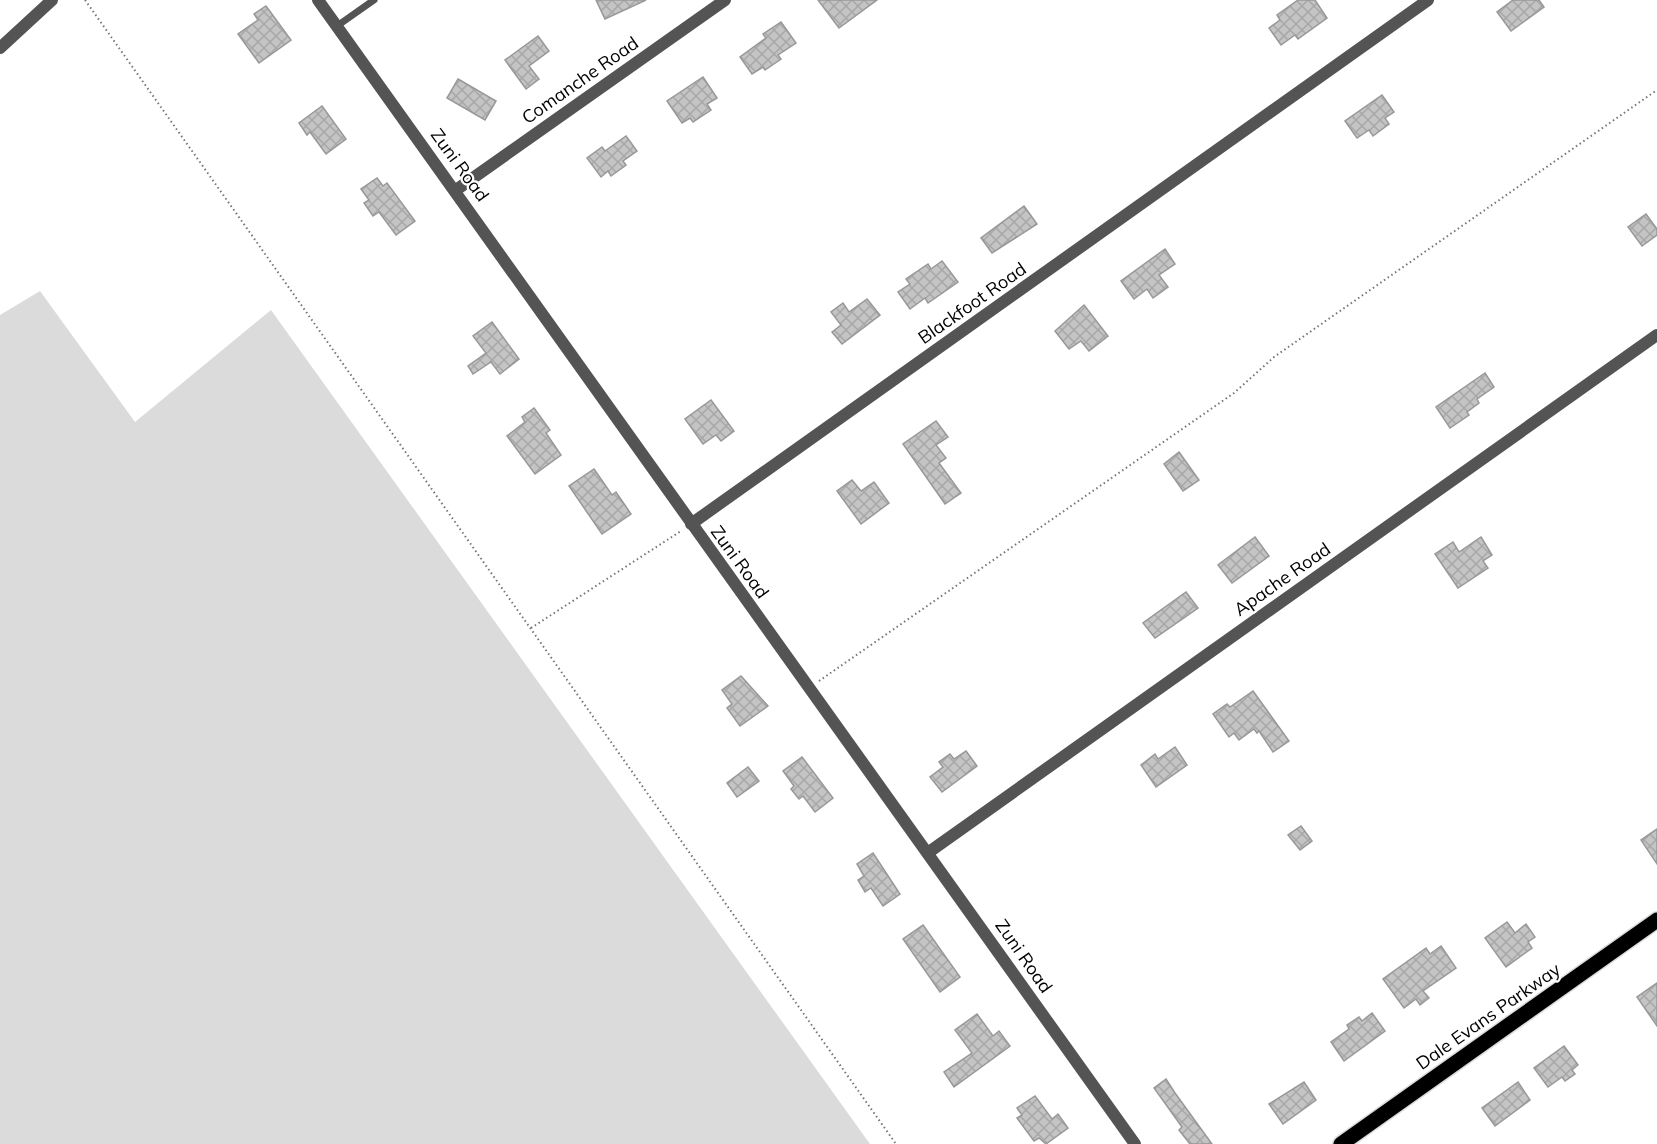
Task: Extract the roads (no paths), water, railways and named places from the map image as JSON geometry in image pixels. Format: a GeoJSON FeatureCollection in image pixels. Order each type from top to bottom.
{"type":"FeatureCollection","features":[{"type":"Feature","properties":{"kind":"main road","name":"Dale Evans Parkway"},"geometry":{"type":"LineString","coordinates":[[1341,1144],[1657,920]]}},
{"type":"Feature","properties":{"kind":"street"},"geometry":{"type":"LineString","coordinates":[[0,48],[52,0]]}},
{"type":"Feature","properties":{"kind":"street","name":"Zuni Road"},"geometry":{"type":"LineString","coordinates":[[318,0],[456,190],[691,524],[928,852],[1134,1144]]}},
{"type":"Feature","properties":{"kind":"street","name":"Comanche Road"},"geometry":{"type":"LineString","coordinates":[[456,190],[725,0]]}},
{"type":"Feature","properties":{"kind":"street","name":"Blackfoot Road"},"geometry":{"type":"LineString","coordinates":[[691,524],[1428,0]]}},
{"type":"Feature","properties":{"kind":"street","name":"Apache Road"},"geometry":{"type":"LineString","coordinates":[[928,852],[1657,335]]}},
{"type":"Feature","properties":{"kind":"lane"},"geometry":{"type":"LineString","coordinates":[[337,26],[374,0]]}}]}
